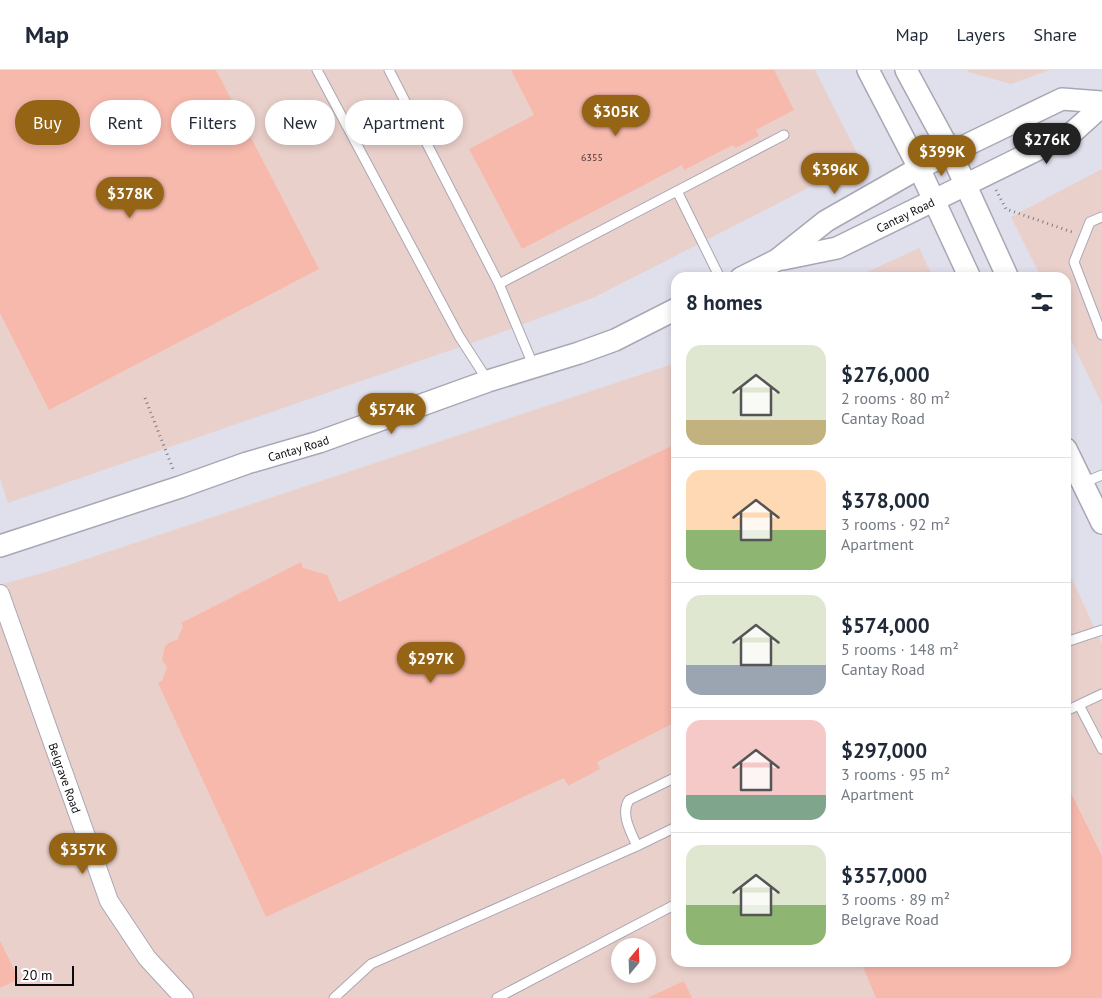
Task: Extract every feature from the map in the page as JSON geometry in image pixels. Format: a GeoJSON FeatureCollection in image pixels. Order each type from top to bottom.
{"type":"FeatureCollection","features":[{"type":"Feature","properties":{"kind":"street"},"geometry":{"type":"LineString","coordinates":[[868,70],[919,168],[967,272]]}},
{"type":"Feature","properties":{"kind":"street"},"geometry":{"type":"LineString","coordinates":[[906,70],[951,153],[1005,272]]}},
{"type":"Feature","properties":{"kind":"street","name":"Cantay Road"},"geometry":{"type":"LineString","coordinates":[[753,272],[777,260],[826,221],[919,168],[1062,99],[1102,102]]}},
{"type":"Feature","properties":{"kind":"street","name":"Cantay Road"},"geometry":{"type":"LineString","coordinates":[[777,260],[837,248],[1073,132],[1102,106]]}},
{"type":"Feature","properties":{"kind":"street","name":"Cantay Road"},"geometry":{"type":"LineString","coordinates":[[0,546],[247,463],[319,442],[488,381],[579,353],[615,340],[671,312]]}},
{"type":"Feature","properties":{"kind":"street"},"geometry":{"type":"LineString","coordinates":[[1071,454],[1093,479],[1102,523]]}},
{"type":"Feature","properties":{"kind":"street","name":"Belgrave Road"},"geometry":{"type":"LineString","coordinates":[[0,594],[110,901],[147,958],[184,998]]}},
{"type":"Feature","properties":{"kind":"lane"},"geometry":{"type":"LineString","coordinates":[[317,70],[459,336],[488,381]]}},
{"type":"Feature","properties":{"kind":"lane"},"geometry":{"type":"LineString","coordinates":[[389,70],[499,284],[534,367]]}},
{"type":"Feature","properties":{"kind":"lane"},"geometry":{"type":"LineString","coordinates":[[499,284],[784,136]]}},
{"type":"Feature","properties":{"kind":"lane"},"geometry":{"type":"LineString","coordinates":[[677,191],[717,272]]}},
{"type":"Feature","properties":{"kind":"lane"},"geometry":{"type":"LineString","coordinates":[[1102,217],[1090,222],[1074,262],[1102,335]]}},
{"type":"Feature","properties":{"kind":"lane"},"geometry":{"type":"LineString","coordinates":[[1071,640],[1102,630]]}},
{"type":"Feature","properties":{"kind":"lane"},"geometry":{"type":"LineString","coordinates":[[1071,708],[1102,694]]}},
{"type":"Feature","properties":{"kind":"lane"},"geometry":{"type":"LineString","coordinates":[[1078,705],[1102,749]]}},
{"type":"Feature","properties":{"kind":"lane"},"geometry":{"type":"LineString","coordinates":[[637,846],[625,814],[626,805],[629,800],[671,779]]}},
{"type":"Feature","properties":{"kind":"lane"},"geometry":{"type":"LineString","coordinates":[[334,998],[371,964],[671,829]]}},
{"type":"Feature","properties":{"kind":"lane"},"geometry":{"type":"LineString","coordinates":[[497,998],[671,907]]}},
{"type":"Feature","properties":{"kind":"path"},"geometry":{"type":"LineString","coordinates":[[988,174],[1006,209],[1085,236]]}},
{"type":"Feature","properties":{"kind":"path"},"geometry":{"type":"LineString","coordinates":[[145,398],[180,487]]}},
{"type":"Feature","properties":{"kind":"shaded area"},"geometry":{"type":"Polygon","coordinates":[[[0,70],[815,70],[861,161],[595,297],[483,339],[8,503],[0,479],[0,70]]]}},
{"type":"Feature","properties":{"kind":"shaded area"},"geometry":{"type":"Polygon","coordinates":[[[967,70],[1050,70],[1011,84],[968,72],[967,70]]]}},
{"type":"Feature","properties":{"kind":"shaded area"},"geometry":{"type":"Polygon","coordinates":[[[1102,169],[1102,404],[1071,340],[1071,272],[1038,272],[1011,217],[1102,169]]]}},
{"type":"Feature","properties":{"kind":"shaded area"},"geometry":{"type":"Polygon","coordinates":[[[919,248],[931,272],[867,272],[919,248]]]}},
{"type":"Feature","properties":{"kind":"shaded area"},"geometry":{"type":"Polygon","coordinates":[[[671,365],[671,967],[1071,967],[1071,577],[1102,644],[1102,998],[0,998],[0,585],[53,570],[671,365]]]}},
{"type":"Feature","properties":{"kind":"building"},"geometry":{"type":"Polygon","coordinates":[[[0,70],[216,70],[232,100],[171,100],[171,145],[255,145],[319,269],[49,410],[0,313],[0,70]]]}},
{"type":"Feature","properties":{"kind":"building"},"geometry":{"type":"Polygon","coordinates":[[[511,70],[774,70],[794,110],[756,130],[759,136],[735,148],[733,145],[684,170],[682,165],[522,249],[469,149],[534,115],[511,70]]]}},
{"type":"Feature","properties":{"kind":"building"},"geometry":{"type":"Polygon","coordinates":[[[671,446],[671,725],[597,762],[600,769],[568,786],[564,778],[266,917],[158,683],[162,681],[167,667],[162,660],[165,646],[177,640],[183,626],[181,623],[301,562],[303,568],[327,575],[339,602],[671,446]]]}},
{"type":"Feature","properties":{"kind":"building"},"geometry":{"type":"Polygon","coordinates":[[[1071,793],[1102,856],[1102,998],[876,998],[863,967],[1071,967],[1071,793]]]}},
{"type":"Feature","properties":{"kind":"building"},"geometry":{"type":"Polygon","coordinates":[[[0,941],[19,979],[0,988],[0,941]]]}},
{"type":"Feature","properties":{"kind":"building"},"geometry":{"type":"Polygon","coordinates":[[[684,981],[692,998],[647,998],[684,981]]]}}]}
